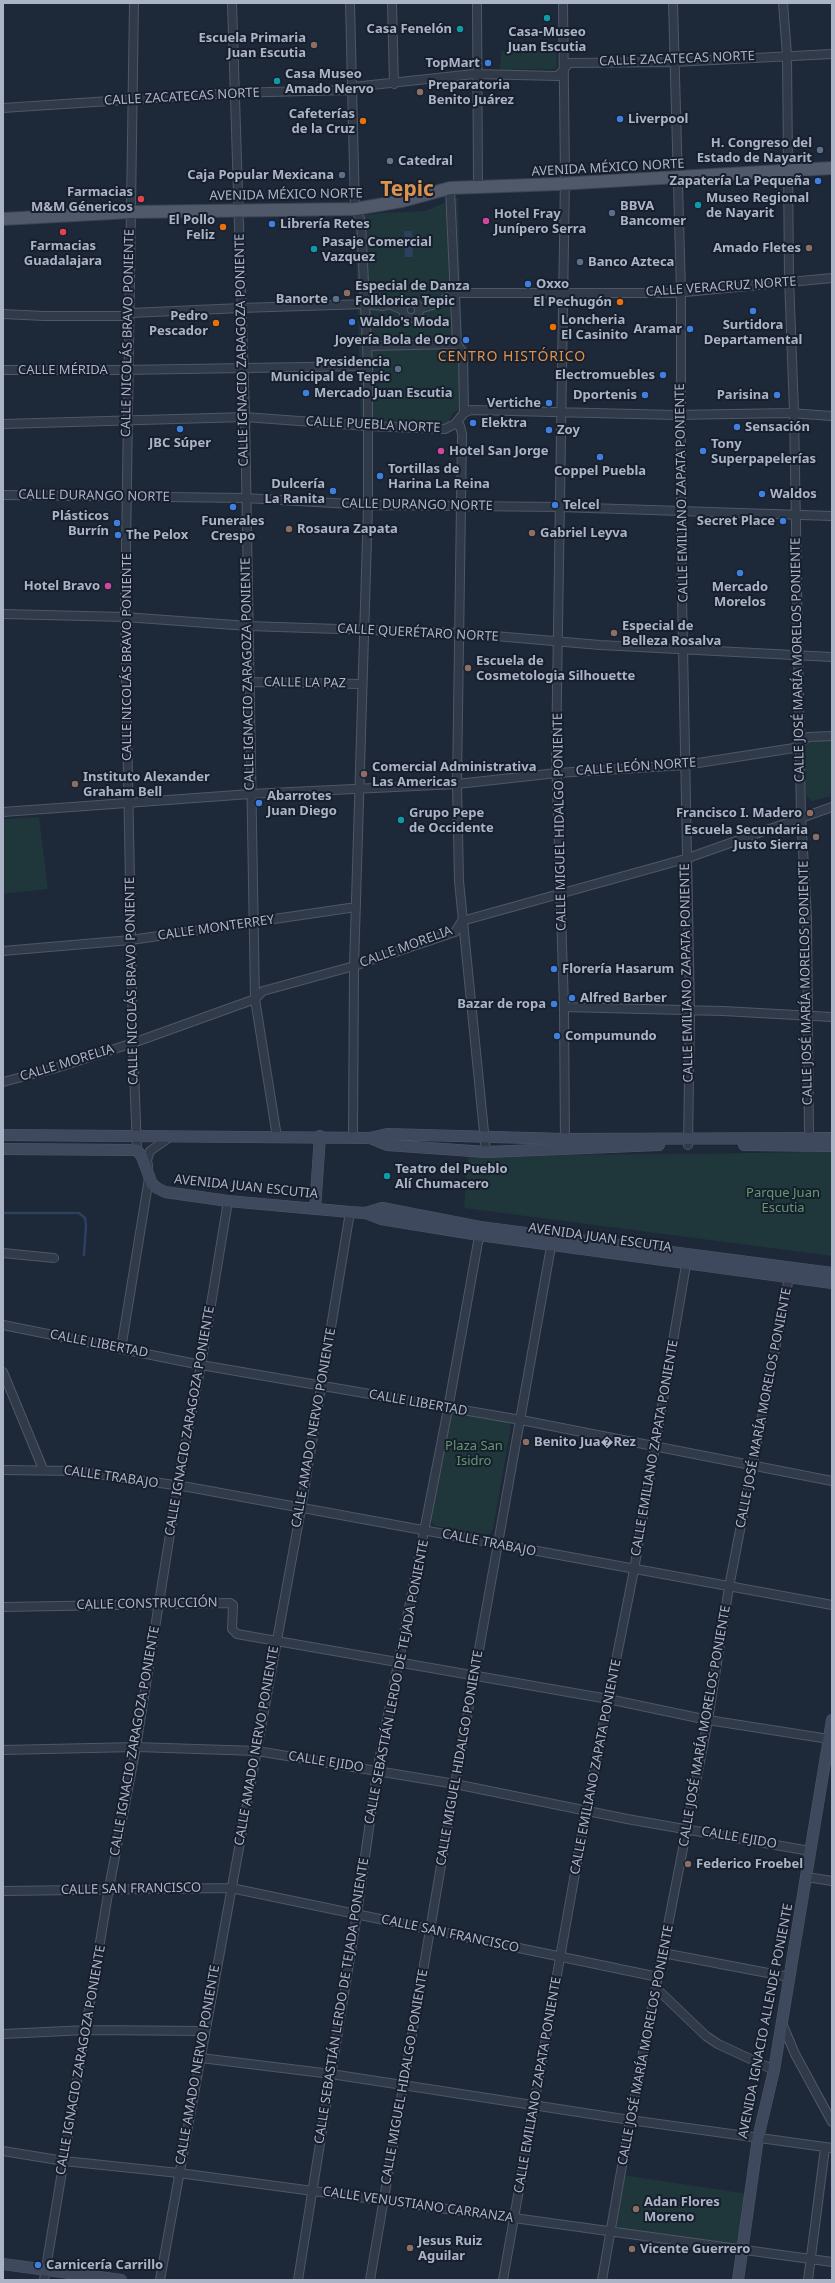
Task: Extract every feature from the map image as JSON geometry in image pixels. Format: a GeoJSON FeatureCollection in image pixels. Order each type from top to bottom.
{"type":"FeatureCollection","features":[{"type":"Feature","properties":{"kind":"main road","name":"AVENIDA MÉXICO NORTE"},"geometry":{"type":"LineString","coordinates":[[3,219],[130,212],[355,209],[402,201],[450,188],[565,184],[787,172],[832,168]]}},
{"type":"Feature","properties":{"kind":"main road"},"geometry":{"type":"LineString","coordinates":[[3,1135],[137,1137],[320,1136],[370,1138],[387,1134],[483,1137],[565,1143],[688,1141],[806,1142],[832,1146]]}},
{"type":"Feature","properties":{"kind":"main road"},"geometry":{"type":"LineString","coordinates":[[315,1209],[320,1136]]}},
{"type":"Feature","properties":{"kind":"main road"},"geometry":{"type":"LineString","coordinates":[[370,1138],[387,1146],[486,1152],[565,1143]]}},
{"type":"Feature","properties":{"kind":"main road"},"geometry":{"type":"LineString","coordinates":[[806,1142],[832,1138]]}},
{"type":"Feature","properties":{"kind":"main road"},"geometry":{"type":"LineString","coordinates":[[3,1149],[137,1150]]}},
{"type":"Feature","properties":{"kind":"main road","name":"AVENIDA JUAN ESCUTIA"},"geometry":{"type":"LineString","coordinates":[[137,1150],[150,1176],[152,1184],[165,1192],[228,1202],[350,1212],[366,1213],[382,1208],[479,1231],[790,1272],[832,1283]]}},
{"type":"Feature","properties":{"kind":"main road","name":"AVENIDA JUAN ESCUTIA"},"geometry":{"type":"LineString","coordinates":[[790,1272],[832,1272]]}},
{"type":"Feature","properties":{"kind":"main road","name":"AVENIDA IGNACIO ALLENDE PONIENTE"},"geometry":{"type":"LineString","coordinates":[[738,2280],[758,2138],[774,2070],[810,1851],[829,1757],[829,1739],[832,1720]]}},
{"type":"Feature","properties":{"kind":"main road"},"geometry":{"type":"LineString","coordinates":[[3,2264],[45,2275],[121,2280]]}},
{"type":"Feature","properties":{"kind":"street","name":"CALLE NICOLÁS BRAVO PONIENTE"},"geometry":{"type":"LineString","coordinates":[[134,3],[127,370],[125,617],[133,1043],[137,1150]]}},
{"type":"Feature","properties":{"kind":"street","name":"CALLE IGNACIO ZARAGOZA PONIENTE"},"geometry":{"type":"LineString","coordinates":[[232,3],[244,369],[250,794],[255,999],[277,1137]]}},
{"type":"Feature","properties":{"kind":"street"},"geometry":{"type":"LineString","coordinates":[[350,3],[355,209],[361,221],[368,366],[368,505],[354,966],[353,1137]]}},
{"type":"Feature","properties":{"kind":"street"},"geometry":{"type":"LineString","coordinates":[[392,3],[394,84]]}},
{"type":"Feature","properties":{"kind":"street"},"geometry":{"type":"LineString","coordinates":[[477,3],[478,188]]}},
{"type":"Feature","properties":{"kind":"street","name":"CALLE MIGUEL HIDALGO PONIENTE"},"geometry":{"type":"LineString","coordinates":[[563,3],[565,184],[562,413],[559,507],[557,773],[564,1007],[565,1143]]}},
{"type":"Feature","properties":{"kind":"street","name":"CALLE EMILIANO ZAPATA PONIENTE"},"geometry":{"type":"LineString","coordinates":[[673,3],[681,292],[680,414],[684,649],[685,859],[690,1010],[688,1141]]}},
{"type":"Feature","properties":{"kind":"street","name":"CALLE JOSÉ MARÍA MORELOS PONIENTE"},"geometry":{"type":"LineString","coordinates":[[784,3],[787,55],[789,282],[794,414],[801,743],[801,818],[807,917],[808,1016],[806,1142]]}},
{"type":"Feature","properties":{"kind":"street","name":"CALLE ZACATECAS NORTE"},"geometry":{"type":"LineString","coordinates":[[3,108],[236,93],[348,90],[353,87],[394,84],[478,74],[558,76],[564,67],[569,63],[675,62],[787,55],[832,54]]}},
{"type":"Feature","properties":{"kind":"street"},"geometry":{"type":"LineString","coordinates":[[450,188],[457,344],[463,352],[464,413],[471,410],[562,413],[794,414],[832,416]]}},
{"type":"Feature","properties":{"kind":"street","name":"CALLE VERACRUZ NORTE"},"geometry":{"type":"LineString","coordinates":[[455,293],[681,292],[832,278]]}},
{"type":"Feature","properties":{"kind":"street"},"geometry":{"type":"LineString","coordinates":[[3,314],[44,316],[128,315],[241,308],[366,304],[383,306],[389,304],[403,310],[405,316],[410,318],[416,316],[419,309],[436,304],[455,293]]}},
{"type":"Feature","properties":{"kind":"street"},"geometry":{"type":"LineString","coordinates":[[367,346],[457,344]]}},
{"type":"Feature","properties":{"kind":"street","name":"CALLE MÉRIDA"},"geometry":{"type":"LineString","coordinates":[[3,370],[244,369],[368,366]]}},
{"type":"Feature","properties":{"kind":"street","name":"CALLE PUEBLA NORTE"},"geometry":{"type":"LineString","coordinates":[[3,424],[245,417],[367,426],[445,429],[455,424],[464,413]]}},
{"type":"Feature","properties":{"kind":"street"},"geometry":{"type":"LineString","coordinates":[[455,424],[462,430],[457,784],[459,880],[483,1137],[486,1152]]}},
{"type":"Feature","properties":{"kind":"street","name":"CALLE DURANGO NORTE"},"geometry":{"type":"LineString","coordinates":[[3,495],[245,498],[368,505],[559,507],[832,516]]}},
{"type":"Feature","properties":{"kind":"street","name":"CALLE QUERÉTARO NORTE"},"geometry":{"type":"LineString","coordinates":[[3,614],[125,617],[248,626],[460,634],[559,642],[832,657]]}},
{"type":"Feature","properties":{"kind":"street","name":"CALLE LA PAZ"},"geometry":{"type":"LineString","coordinates":[[249,682],[362,684]]}},
{"type":"Feature","properties":{"kind":"street","name":"CALLE LEÓN NORTE"},"geometry":{"type":"LineString","coordinates":[[3,812],[128,805],[250,794],[457,784],[557,773],[685,765],[794,748],[808,737],[832,736]]}},
{"type":"Feature","properties":{"kind":"street","name":"CALLE MORELIA"},"geometry":{"type":"LineString","coordinates":[[3,1082],[56,1068],[133,1043],[255,999],[263,991],[354,966],[455,932],[462,921],[685,859],[832,807]]}},
{"type":"Feature","properties":{"kind":"street","name":"CALLE MONTERREY"},"geometry":{"type":"LineString","coordinates":[[3,951],[131,940],[253,924],[356,907]]}},
{"type":"Feature","properties":{"kind":"street"},"geometry":{"type":"LineString","coordinates":[[564,1007],[690,1010],[832,1017]]}},
{"type":"Feature","properties":{"kind":"street"},"geometry":{"type":"LineString","coordinates":[[121,1349],[150,1176],[147,1160],[150,1151],[171,1137]]}},
{"type":"Feature","properties":{"kind":"street","name":"CALLE IGNACIO ZARAGOZA PONIENTE"},"geometry":{"type":"LineString","coordinates":[[45,2275],[87,2030],[109,1888],[136,1747],[174,1508],[201,1365],[228,1202]]}},
{"type":"Feature","properties":{"kind":"street","name":"CALLE AMADO NERVO PONIENTE"},"geometry":{"type":"LineString","coordinates":[[160,2280],[301,1509],[350,1212]]}},
{"type":"Feature","properties":{"kind":"street","name":"CALLE SEBASTIÁN LERDO DE TEJADA PONIENTE"},"geometry":{"type":"LineString","coordinates":[[298,2280],[377,1771],[425,1531],[479,1231]]}},
{"type":"Feature","properties":{"kind":"street","name":"CALLE MIGUEL HIDALGO PONIENTE"},"geometry":{"type":"LineString","coordinates":[[370,2280],[474,1675],[552,1241]]}},
{"type":"Feature","properties":{"kind":"street"},"geometry":{"type":"LineString","coordinates":[[3,1253],[54,1258]]}},
{"type":"Feature","properties":{"kind":"street","name":"CALLE EMILIANO ZAPATA PONIENTE"},"geometry":{"type":"LineString","coordinates":[[503,2280],[586,1811],[634,1570],[687,1258]]}},
{"type":"Feature","properties":{"kind":"street","name":"CALLE JOSÉ MARÍA MORELOS PONIENTE"},"geometry":{"type":"LineString","coordinates":[[602,2280],[630,2120],[708,1720],[752,1466],[790,1272]]}},
{"type":"Feature","properties":{"kind":"street","name":"CALLE LIBERTAD"},"geometry":{"type":"LineString","coordinates":[[3,1325],[201,1365],[448,1409],[521,1420],[832,1481]]}},
{"type":"Feature","properties":{"kind":"street"},"geometry":{"type":"LineString","coordinates":[[3,1372],[43,1469]]}},
{"type":"Feature","properties":{"kind":"street","name":"CALLE TRABAJO"},"geometry":{"type":"LineString","coordinates":[[3,1470],[43,1469],[76,1471],[188,1487],[730,1588],[832,1605]]}},
{"type":"Feature","properties":{"kind":"street","name":"CALLE CONSTRUCCIÓN"},"geometry":{"type":"LineString","coordinates":[[3,1606],[230,1603],[233,1606],[232,1629],[234,1633],[608,1699],[708,1720],[829,1739]]}},
{"type":"Feature","properties":{"kind":"street","name":"CALLE EJIDO"},"geometry":{"type":"LineString","coordinates":[[3,1750],[136,1747],[257,1751],[455,1784],[586,1811],[810,1851]]}},
{"type":"Feature","properties":{"kind":"street"},"geometry":{"type":"LineString","coordinates":[[807,1876],[832,1882]]}},
{"type":"Feature","properties":{"kind":"street","name":"CALLE SAN FRANCISCO"},"geometry":{"type":"LineString","coordinates":[[3,1891],[109,1888],[231,1888],[658,1977]]}},
{"type":"Feature","properties":{"kind":"street"},"geometry":{"type":"LineString","coordinates":[[663,1953],[789,1977]]}},
{"type":"Feature","properties":{"kind":"street"},"geometry":{"type":"LineString","coordinates":[[656,1988],[706,2036],[718,2044],[774,2070]]}},
{"type":"Feature","properties":{"kind":"street"},"geometry":{"type":"LineString","coordinates":[[782,2023],[795,2054],[832,2122]]}},
{"type":"Feature","properties":{"kind":"street"},"geometry":{"type":"LineString","coordinates":[[3,2034],[87,2030],[205,2031]]}},
{"type":"Feature","properties":{"kind":"street"},"geometry":{"type":"LineString","coordinates":[[201,2058],[331,2074],[534,2104],[630,2120],[829,2148],[808,2280]]}},
{"type":"Feature","properties":{"kind":"street","name":"CALLE VENUSTIANO CARRANZA"},"geometry":{"type":"LineString","coordinates":[[3,2151],[64,2161],[179,2173],[383,2200],[742,2251],[832,2262]]}},
{"type":"Feature","properties":{"kind":"green space"},"geometry":{"type":"Polygon","coordinates":[[[556,50],[557,67],[555,69],[500,70],[501,51],[556,50]]]}},
{"type":"Feature","properties":{"kind":"green space"},"geometry":{"type":"Polygon","coordinates":[[[458,197],[462,341],[467,342],[468,408],[454,412],[447,425],[443,427],[361,423],[355,218],[357,216],[381,213],[425,211],[458,197]]]}},
{"type":"Feature","properties":{"kind":"green space"},"geometry":{"type":"Polygon","coordinates":[[[832,738],[832,796],[812,801],[806,796],[805,743],[807,740],[832,738]]]}},
{"type":"Feature","properties":{"kind":"green space"},"geometry":{"type":"Polygon","coordinates":[[[39,817],[48,889],[3,894],[3,819],[39,817]]]}},
{"type":"Feature","properties":{"kind":"green space","name":"Parque Juan Escutia"},"geometry":{"type":"Polygon","coordinates":[[[832,1152],[832,1256],[464,1208],[468,1155],[832,1152]]]}},
{"type":"Feature","properties":{"kind":"green space","name":"Plaza San Isidro"},"geometry":{"type":"Polygon","coordinates":[[[452,1411],[508,1420],[511,1427],[493,1529],[489,1535],[435,1526],[430,1520],[447,1416],[452,1411]]]}},
{"type":"Feature","properties":{"kind":"green space"},"geometry":{"type":"Polygon","coordinates":[[[623,2175],[748,2194],[741,2246],[616,2228],[623,2175]]]}},
{"type":"Feature","properties":{"kind":"water"},"geometry":{"type":"Polygon","coordinates":[[[404,231],[412,231],[413,257],[405,257],[404,231]]]}},
{"type":"Feature","properties":{"kind":"waterway"},"geometry":{"type":"LineString","coordinates":[[3,1213],[79,1213],[85,1218],[86,1225],[84,1255]]}},
{"type":"Feature","properties":{"kind":"place","name":"Casa-Museo Juan Escutia"},"geometry":{"type":"Point","coordinates":[547,18]}},
{"type":"Feature","properties":{"kind":"place","name":"Casa Fenelón"},"geometry":{"type":"Point","coordinates":[460,29]}},
{"type":"Feature","properties":{"kind":"place","name":"Escuela Primaria Juan Escutia"},"geometry":{"type":"Point","coordinates":[314,45]}},
{"type":"Feature","properties":{"kind":"place","name":"TopMart"},"geometry":{"type":"Point","coordinates":[488,63]}},
{"type":"Feature","properties":{"kind":"place","name":"Casa Museo Amado Nervo"},"geometry":{"type":"Point","coordinates":[277,81]}},
{"type":"Feature","properties":{"kind":"place","name":"Preparatoria Benito Juárez"},"geometry":{"type":"Point","coordinates":[420,92]}},
{"type":"Feature","properties":{"kind":"place","name":"Liverpool"},"geometry":{"type":"Point","coordinates":[620,119]}},
{"type":"Feature","properties":{"kind":"place","name":"Cafeterías de la Cruz"},"geometry":{"type":"Point","coordinates":[363,121]}},
{"type":"Feature","properties":{"kind":"place","name":"H. Congreso del Estado de Nayarit"},"geometry":{"type":"Point","coordinates":[820,150]}},
{"type":"Feature","properties":{"kind":"place","name":"Catedral"},"geometry":{"type":"Point","coordinates":[390,161]}},
{"type":"Feature","properties":{"kind":"place","name":"Caja Popular Mexicana"},"geometry":{"type":"Point","coordinates":[342,175]}},
{"type":"Feature","properties":{"kind":"place","name":"Zapatería La Pequeña"},"geometry":{"type":"Point","coordinates":[818,181]}},
{"type":"Feature","properties":{"kind":"place","name":"Farmacias M&M Génericos"},"geometry":{"type":"Point","coordinates":[141,199]}},
{"type":"Feature","properties":{"kind":"place","name":"Museo Regional de Nayarit"},"geometry":{"type":"Point","coordinates":[698,205]}},
{"type":"Feature","properties":{"kind":"place","name":"BBVA Bancomer"},"geometry":{"type":"Point","coordinates":[612,213]}},
{"type":"Feature","properties":{"kind":"place","name":"Hotel Fray Junípero Serra"},"geometry":{"type":"Point","coordinates":[486,221]}},
{"type":"Feature","properties":{"kind":"place","name":"Librería Retes"},"geometry":{"type":"Point","coordinates":[272,224]}},
{"type":"Feature","properties":{"kind":"place","name":"El Pollo Feliz"},"geometry":{"type":"Point","coordinates":[223,227]}},
{"type":"Feature","properties":{"kind":"place","name":"Farmacias Guadalajara"},"geometry":{"type":"Point","coordinates":[63,232]}},
{"type":"Feature","properties":{"kind":"place","name":"Amado Fletes"},"geometry":{"type":"Point","coordinates":[809,248]}},
{"type":"Feature","properties":{"kind":"place","name":"Pasaje Comercial Vazquez"},"geometry":{"type":"Point","coordinates":[314,249]}},
{"type":"Feature","properties":{"kind":"place","name":"Banco Azteca"},"geometry":{"type":"Point","coordinates":[580,262]}},
{"type":"Feature","properties":{"kind":"place","name":"Oxxo"},"geometry":{"type":"Point","coordinates":[528,284]}},
{"type":"Feature","properties":{"kind":"place","name":"Especial de Danza Folklorica Tepic"},"geometry":{"type":"Point","coordinates":[347,293]}},
{"type":"Feature","properties":{"kind":"place","name":"Banorte"},"geometry":{"type":"Point","coordinates":[336,299]}},
{"type":"Feature","properties":{"kind":"place","name":"El Pechugón"},"geometry":{"type":"Point","coordinates":[620,302]}},
{"type":"Feature","properties":{"kind":"place","name":"Surtidora Departamental"},"geometry":{"type":"Point","coordinates":[753,311]}},
{"type":"Feature","properties":{"kind":"place","name":"Waldo's Moda"},"geometry":{"type":"Point","coordinates":[352,322]}},
{"type":"Feature","properties":{"kind":"place","name":"Pedro Pescador"},"geometry":{"type":"Point","coordinates":[216,323]}},
{"type":"Feature","properties":{"kind":"place","name":"Loncheria El Casinito"},"geometry":{"type":"Point","coordinates":[553,327]}},
{"type":"Feature","properties":{"kind":"place","name":"Aramar"},"geometry":{"type":"Point","coordinates":[690,329]}},
{"type":"Feature","properties":{"kind":"place","name":"Joyería Bola de Oro"},"geometry":{"type":"Point","coordinates":[466,340]}},
{"type":"Feature","properties":{"kind":"place","name":"Presidencia Municipal de Tepic"},"geometry":{"type":"Point","coordinates":[398,369]}},
{"type":"Feature","properties":{"kind":"place","name":"Electromuebles"},"geometry":{"type":"Point","coordinates":[663,375]}},
{"type":"Feature","properties":{"kind":"place","name":"Mercado Juan Escutia"},"geometry":{"type":"Point","coordinates":[306,393]}},
{"type":"Feature","properties":{"kind":"place","name":"Dportenis"},"geometry":{"type":"Point","coordinates":[645,395]}},
{"type":"Feature","properties":{"kind":"place","name":"Parisina"},"geometry":{"type":"Point","coordinates":[777,395]}},
{"type":"Feature","properties":{"kind":"place","name":"Vertiche"},"geometry":{"type":"Point","coordinates":[549,403]}},
{"type":"Feature","properties":{"kind":"place","name":"Elektra"},"geometry":{"type":"Point","coordinates":[473,423]}},
{"type":"Feature","properties":{"kind":"place","name":"Sensación"},"geometry":{"type":"Point","coordinates":[737,427]}},
{"type":"Feature","properties":{"kind":"place","name":"JBC Súper"},"geometry":{"type":"Point","coordinates":[180,429]}},
{"type":"Feature","properties":{"kind":"place","name":"Zoy"},"geometry":{"type":"Point","coordinates":[549,430]}},
{"type":"Feature","properties":{"kind":"place","name":"Hotel San Jorge"},"geometry":{"type":"Point","coordinates":[441,451]}},
{"type":"Feature","properties":{"kind":"place","name":"Tony Superpapelerías"},"geometry":{"type":"Point","coordinates":[703,451]}},
{"type":"Feature","properties":{"kind":"place","name":"Coppel Puebla"},"geometry":{"type":"Point","coordinates":[600,457]}},
{"type":"Feature","properties":{"kind":"place","name":"Tortillas de Harina La Reina"},"geometry":{"type":"Point","coordinates":[380,476]}},
{"type":"Feature","properties":{"kind":"place","name":"Dulcería La Ranita"},"geometry":{"type":"Point","coordinates":[333,491]}},
{"type":"Feature","properties":{"kind":"place","name":"Waldos"},"geometry":{"type":"Point","coordinates":[762,494]}},
{"type":"Feature","properties":{"kind":"place","name":"Telcel"},"geometry":{"type":"Point","coordinates":[555,505]}},
{"type":"Feature","properties":{"kind":"place","name":"Funerales Crespo"},"geometry":{"type":"Point","coordinates":[233,507]}},
{"type":"Feature","properties":{"kind":"place","name":"Secret Place"},"geometry":{"type":"Point","coordinates":[783,521]}},
{"type":"Feature","properties":{"kind":"place","name":"Plásticos Burrín"},"geometry":{"type":"Point","coordinates":[117,523]}},
{"type":"Feature","properties":{"kind":"place","name":"Rosaura Zapata"},"geometry":{"type":"Point","coordinates":[289,529]}},
{"type":"Feature","properties":{"kind":"place","name":"Gabriel Leyva"},"geometry":{"type":"Point","coordinates":[532,533]}},
{"type":"Feature","properties":{"kind":"place","name":"The Pelox"},"geometry":{"type":"Point","coordinates":[118,535]}},
{"type":"Feature","properties":{"kind":"place","name":"Mercado Morelos"},"geometry":{"type":"Point","coordinates":[740,573]}},
{"type":"Feature","properties":{"kind":"place","name":"Hotel Bravo"},"geometry":{"type":"Point","coordinates":[108,586]}},
{"type":"Feature","properties":{"kind":"place","name":"Especial de Belleza Rosalva"},"geometry":{"type":"Point","coordinates":[614,633]}},
{"type":"Feature","properties":{"kind":"place","name":"Escuela de Cosmetologia Silhouette"},"geometry":{"type":"Point","coordinates":[468,668]}},
{"type":"Feature","properties":{"kind":"place","name":"Comercial Administrativa Las Americas"},"geometry":{"type":"Point","coordinates":[364,774]}},
{"type":"Feature","properties":{"kind":"place","name":"Instituto Alexander Graham Bell"},"geometry":{"type":"Point","coordinates":[75,784]}},
{"type":"Feature","properties":{"kind":"place","name":"Abarrotes Juan Diego"},"geometry":{"type":"Point","coordinates":[259,803]}},
{"type":"Feature","properties":{"kind":"place","name":"Francisco I. Madero"},"geometry":{"type":"Point","coordinates":[810,813]}},
{"type":"Feature","properties":{"kind":"place","name":"Grupo Pepe de Occidente"},"geometry":{"type":"Point","coordinates":[401,820]}},
{"type":"Feature","properties":{"kind":"place","name":"Escuela Secundaria Justo Sierra"},"geometry":{"type":"Point","coordinates":[816,837]}},
{"type":"Feature","properties":{"kind":"place","name":"Florería Hasarum"},"geometry":{"type":"Point","coordinates":[554,969]}},
{"type":"Feature","properties":{"kind":"place","name":"Alfred Barber"},"geometry":{"type":"Point","coordinates":[572,998]}},
{"type":"Feature","properties":{"kind":"place","name":"Bazar de ropa"},"geometry":{"type":"Point","coordinates":[554,1004]}},
{"type":"Feature","properties":{"kind":"place","name":"Compumundo"},"geometry":{"type":"Point","coordinates":[557,1036]}},
{"type":"Feature","properties":{"kind":"place","name":"Teatro del Pueblo Alí Chumacero"},"geometry":{"type":"Point","coordinates":[387,1176]}},
{"type":"Feature","properties":{"kind":"place","name":"Benito Jua�Rez"},"geometry":{"type":"Point","coordinates":[526,1442]}},
{"type":"Feature","properties":{"kind":"place","name":"Federico Froebel"},"geometry":{"type":"Point","coordinates":[688,1864]}},
{"type":"Feature","properties":{"kind":"place","name":"Adan Flores Moreno"},"geometry":{"type":"Point","coordinates":[636,2209]}},
{"type":"Feature","properties":{"kind":"place","name":"Jesus Ruiz Aguilar"},"geometry":{"type":"Point","coordinates":[410,2248]}},
{"type":"Feature","properties":{"kind":"place","name":"Vicente Guerrero"},"geometry":{"type":"Point","coordinates":[632,2249]}},
{"type":"Feature","properties":{"kind":"place","name":"Carnicería Carrillo"},"geometry":{"type":"Point","coordinates":[38,2265]}},
{"type":"Feature","properties":{"kind":"district","name":"Tepic"},"geometry":{"type":"Point","coordinates":[407,190]}},
{"type":"Feature","properties":{"kind":"district","name":"CENTRO HISTÓRICO"},"geometry":{"type":"Point","coordinates":[512,357]}}]}
